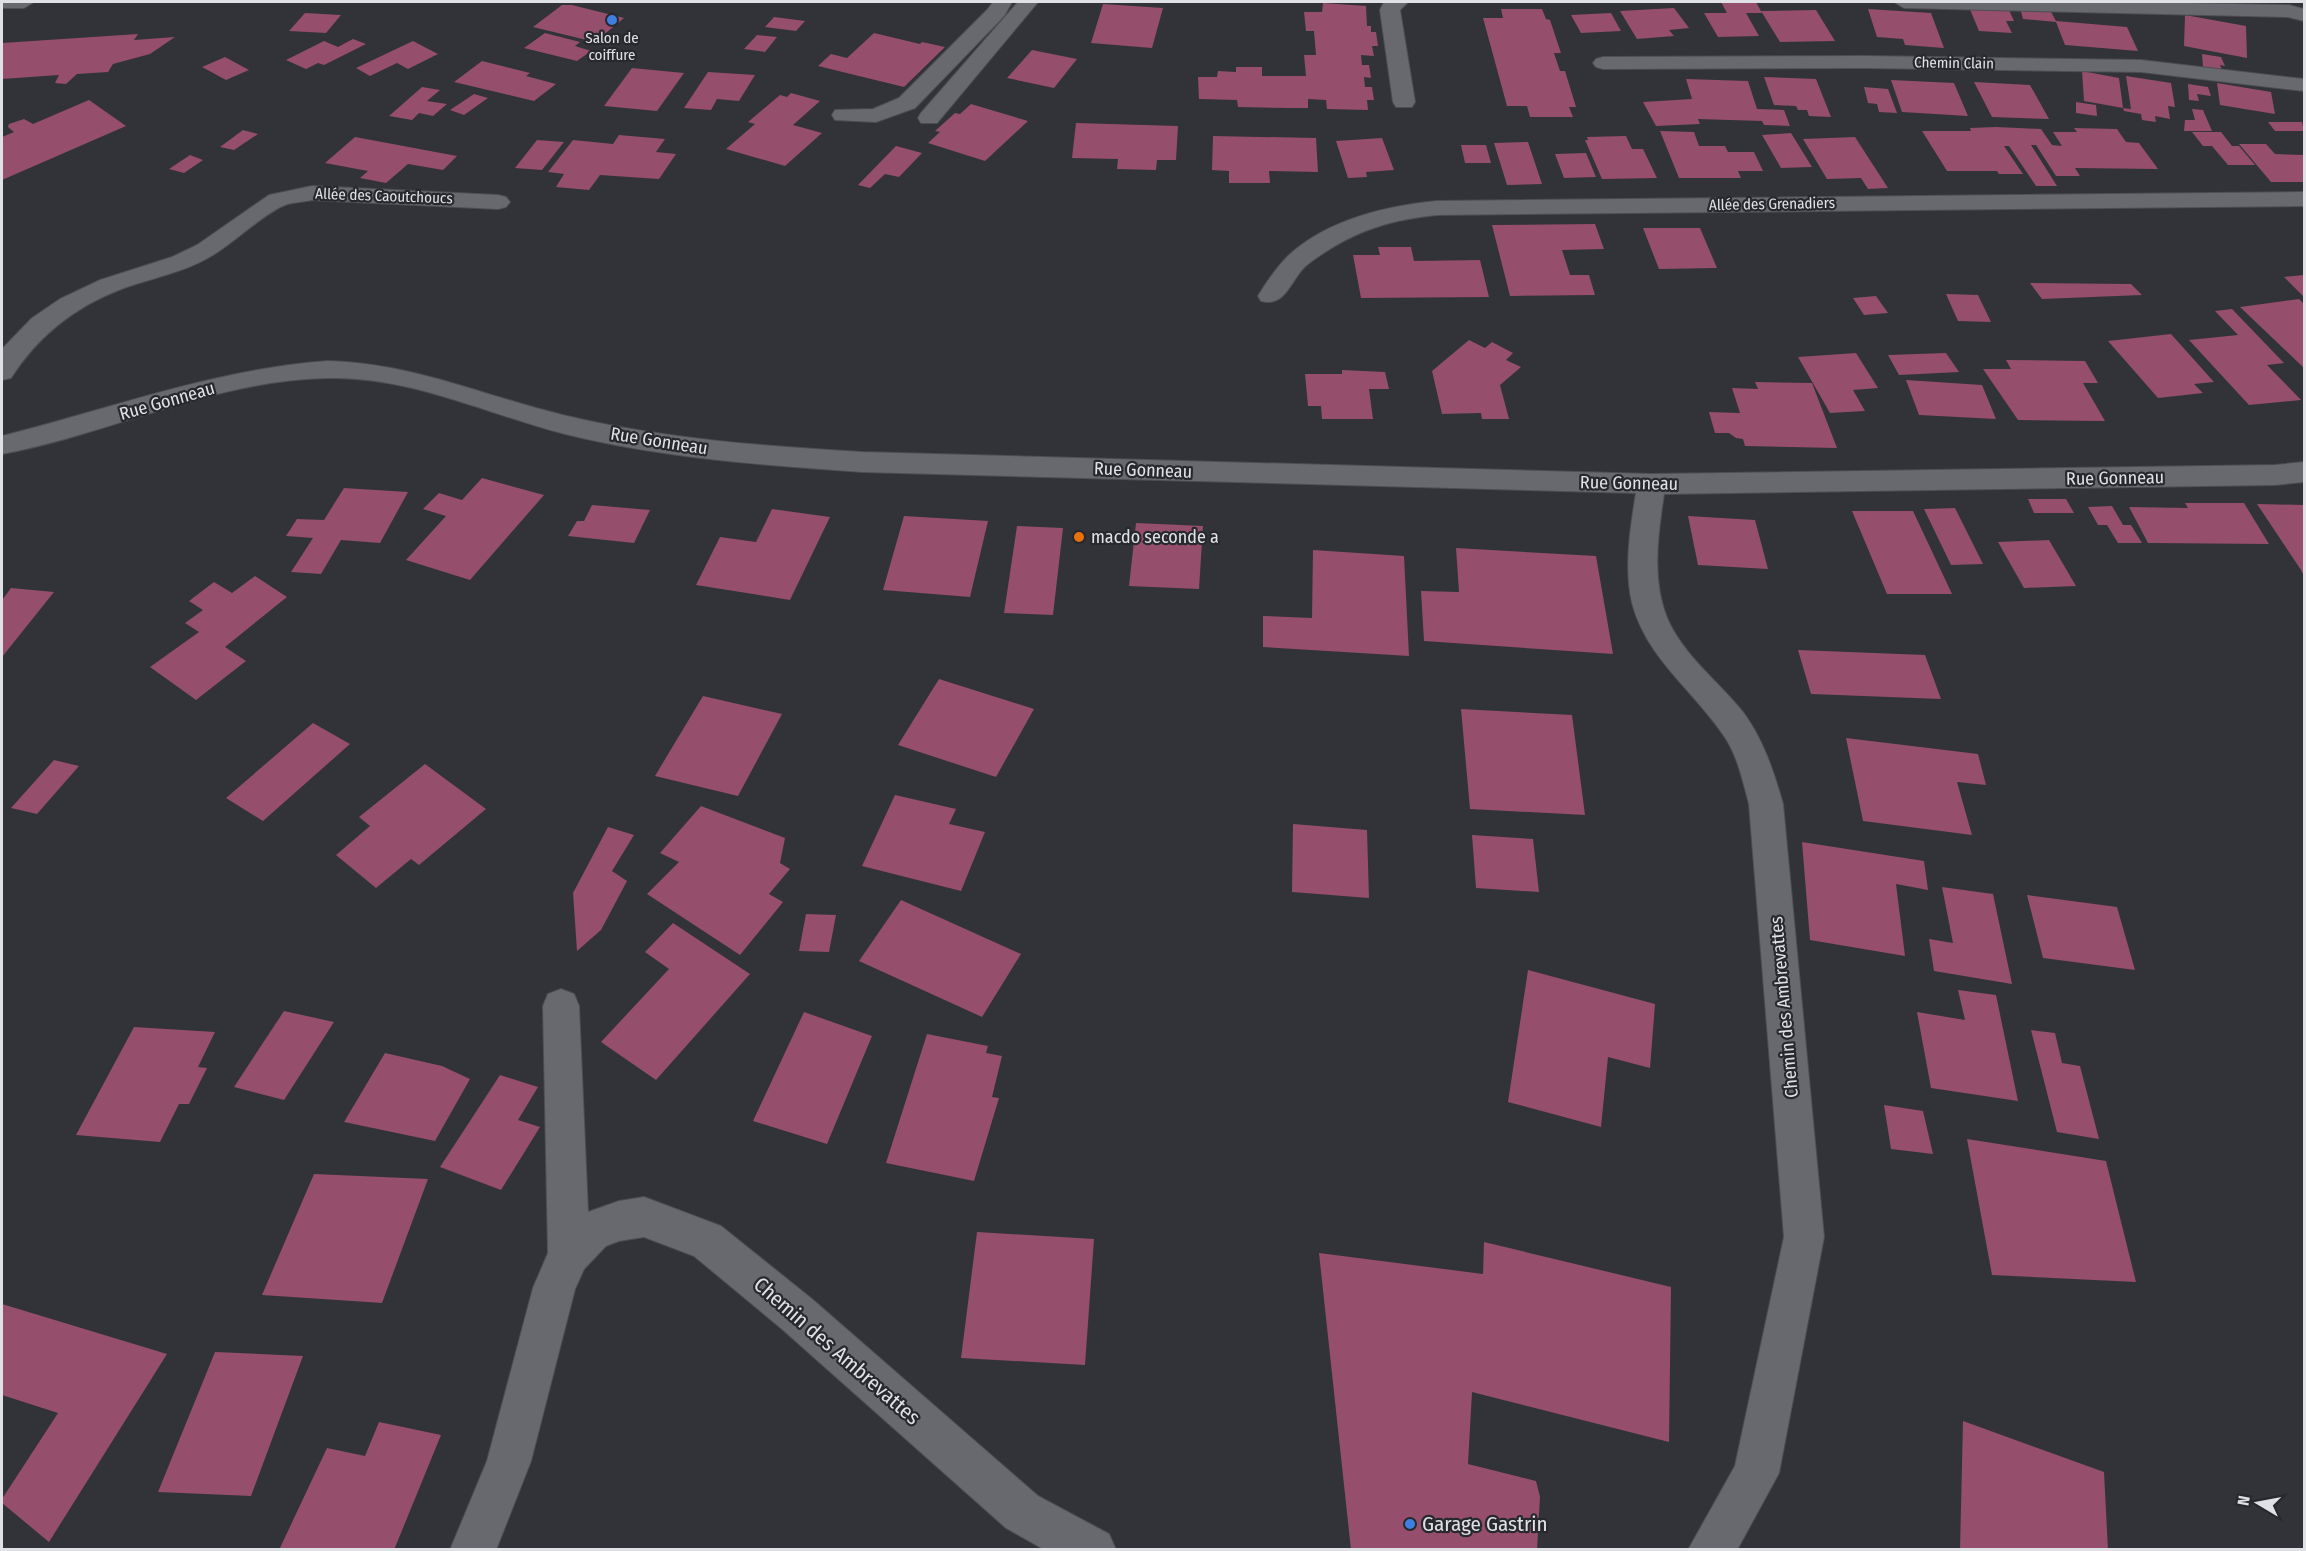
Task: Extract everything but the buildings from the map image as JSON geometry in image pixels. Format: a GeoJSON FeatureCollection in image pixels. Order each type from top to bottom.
{"type":"FeatureCollection","features":[{"type":"Feature","properties":{"kind":"street"},"geometry":{"type":"LineString","coordinates":[[2,2],[24,2]]}},
{"type":"Feature","properties":{"kind":"street"},"geometry":{"type":"LineString","coordinates":[[843,115],[876,116],[907,103],[997,12],[1002,2]]}},
{"type":"Feature","properties":{"kind":"street"},"geometry":{"type":"LineString","coordinates":[[929,118],[1028,2]]}},
{"type":"Feature","properties":{"kind":"street"},"geometry":{"type":"LineString","coordinates":[[1398,2],[1392,4],[1390,10],[1404,102]]}},
{"type":"Feature","properties":{"kind":"street"},"geometry":{"type":"LineString","coordinates":[[1904,2],[2289,11],[2304,15]]}},
{"type":"Feature","properties":{"kind":"street","name":"Chemin Clain"},"geometry":{"type":"LineString","coordinates":[[1603,63],[1866,62],[2141,66],[2304,85]]}},
{"type":"Feature","properties":{"kind":"street","name":"Allée des Caoutchoucs"},"geometry":{"type":"LineString","coordinates":[[2,372],[12,354],[41,324],[69,304],[109,285],[181,262],[205,250],[277,200],[312,193],[498,202]]}},
{"type":"Feature","properties":{"kind":"street","name":"Allée des Grenadiers"},"geometry":{"type":"LineString","coordinates":[[1270,296],[1297,261],[1336,234],[1395,212],[1437,208],[2304,199]]}},
{"type":"Feature","properties":{"kind":"street","name":"Rue Gonneau"},"geometry":{"type":"LineString","coordinates":[[2,445],[225,385],[276,374],[328,369],[375,371],[423,381],[515,412],[586,429],[670,445],[764,456],[862,462],[1652,484],[2275,476],[2304,472]]}},
{"type":"Feature","properties":{"kind":"street","name":"Chemin des Ambrevattes"},"geometry":{"type":"LineString","coordinates":[[1652,484],[1641,563],[1647,604],[1659,632],[1732,722],[1753,756],[1766,804],[1804,1237],[1756,1473],[1711,1550]]}},
{"type":"Feature","properties":{"kind":"street","name":"Chemin des Ambrevattes"},"geometry":{"type":"LineString","coordinates":[[561,1006],[569,1254]]}},
{"type":"Feature","properties":{"kind":"street","name":"Chemin des Ambrevattes"},"geometry":{"type":"LineString","coordinates":[[473,1550],[509,1461],[554,1288],[569,1254],[593,1230],[644,1216],[706,1240],[797,1314],[1022,1512],[1093,1550]]}},
{"type":"Feature","properties":{"kind":"place","name":"Salon de coiffure"},"geometry":{"type":"Point","coordinates":[612,20]}},
{"type":"Feature","properties":{"kind":"place","name":"macdo seconde a"},"geometry":{"type":"Point","coordinates":[1079,537]}},
{"type":"Feature","properties":{"kind":"place","name":"Garage Gastrin"},"geometry":{"type":"Point","coordinates":[1410,1524]}}]}
